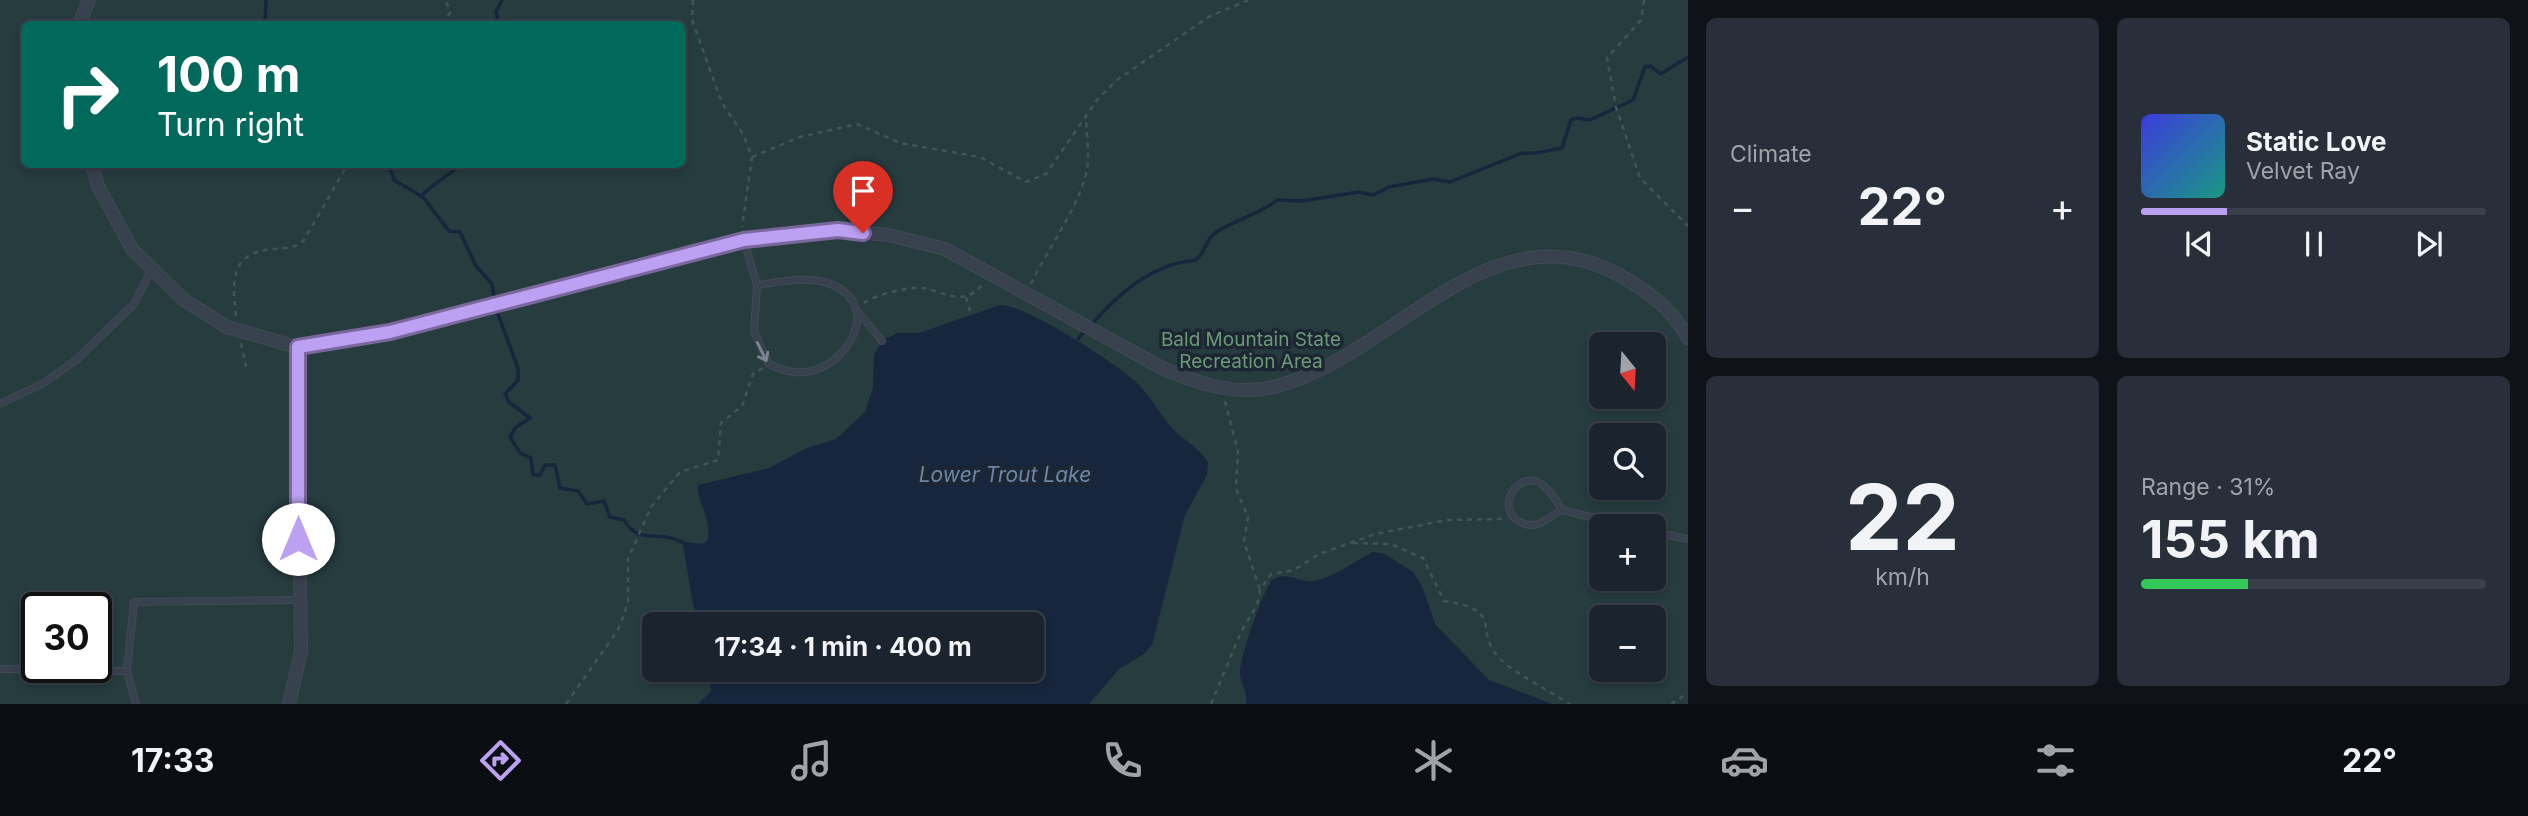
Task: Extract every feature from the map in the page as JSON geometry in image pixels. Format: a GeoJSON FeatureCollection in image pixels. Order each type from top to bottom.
{"type":"FeatureCollection","features":[{"type":"Feature","properties":{"kind":"street"},"geometry":{"type":"LineString","coordinates":[[80,21],[89,0]]}},
{"type":"Feature","properties":{"kind":"street"},"geometry":{"type":"LineString","coordinates":[[93,168],[98,186],[132,249],[184,300],[227,327],[298,347],[390,332],[744,240],[838,230],[888,234],[944,249],[1164,369],[1201,384],[1238,391],[1277,387],[1317,370],[1476,274],[1518,258],[1566,258],[1605,267],[1645,289],[1677,318],[1688,338]]}},
{"type":"Feature","properties":{"kind":"street"},"geometry":{"type":"LineString","coordinates":[[289,704],[301,651],[298,347]]}},
{"type":"Feature","properties":{"kind":"lane"},"geometry":{"type":"LineString","coordinates":[[744,240],[757,285],[754,332],[769,364],[785,371],[802,373],[828,364],[854,335],[858,311]]}},
{"type":"Feature","properties":{"kind":"lane"},"geometry":{"type":"LineString","coordinates":[[0,404],[42,384],[85,352],[134,304],[152,269]]}},
{"type":"Feature","properties":{"kind":"lane"},"geometry":{"type":"LineString","coordinates":[[757,285],[800,280],[831,284],[853,300],[858,311],[882,341]]}},
{"type":"Feature","properties":{"kind":"lane"},"geometry":{"type":"LineString","coordinates":[[1562,509],[1539,524],[1527,525],[1517,521],[1509,512],[1508,500],[1513,489],[1522,482],[1533,481],[1544,485],[1562,509],[1589,516]]}},
{"type":"Feature","properties":{"kind":"lane"},"geometry":{"type":"LineString","coordinates":[[1666,534],[1688,539]]}},
{"type":"Feature","properties":{"kind":"lane"},"geometry":{"type":"LineString","coordinates":[[136,704],[127,671],[134,602],[299,600]]}},
{"type":"Feature","properties":{"kind":"lane"},"geometry":{"type":"LineString","coordinates":[[0,669],[127,671]]}},
{"type":"Feature","properties":{"kind":"path"},"geometry":{"type":"LineString","coordinates":[[444,21],[450,13],[446,0]]}},
{"type":"Feature","properties":{"kind":"path"},"geometry":{"type":"LineString","coordinates":[[693,0],[692,20],[722,103],[743,134],[752,157],[741,223],[744,240]]}},
{"type":"Feature","properties":{"kind":"path"},"geometry":{"type":"LineString","coordinates":[[752,157],[800,137],[857,124],[900,143],[980,157],[1026,182],[1046,174],[1086,115],[1117,80],[1210,16],[1249,0]]}},
{"type":"Feature","properties":{"kind":"path"},"geometry":{"type":"LineString","coordinates":[[1644,0],[1640,20],[1607,58],[1616,107],[1640,178],[1688,226]]}},
{"type":"Feature","properties":{"kind":"path"},"geometry":{"type":"LineString","coordinates":[[1027,293],[1042,260],[1071,214],[1083,184],[1087,167],[1086,115]]}},
{"type":"Feature","properties":{"kind":"path"},"geometry":{"type":"LineString","coordinates":[[246,367],[234,295],[236,270],[242,259],[261,250],[297,247],[313,229],[346,168]]}},
{"type":"Feature","properties":{"kind":"path"},"geometry":{"type":"LineString","coordinates":[[858,311],[867,300],[920,287],[953,299],[966,297],[977,290],[991,274]]}},
{"type":"Feature","properties":{"kind":"path"},"geometry":{"type":"LineString","coordinates":[[966,297],[971,315]]}},
{"type":"Feature","properties":{"kind":"path"},"geometry":{"type":"LineString","coordinates":[[566,704],[618,630],[628,603],[628,559],[651,507],[680,472],[718,460],[721,423],[742,406],[752,374],[769,364]]}},
{"type":"Feature","properties":{"kind":"path"},"geometry":{"type":"LineString","coordinates":[[1211,704],[1241,632],[1258,605],[1260,590],[1244,541],[1248,517],[1236,489],[1238,453],[1221,388]]}},
{"type":"Feature","properties":{"kind":"path"},"geometry":{"type":"LineString","coordinates":[[1260,590],[1271,574],[1294,570],[1320,554],[1375,534],[1447,520],[1517,521]]}},
{"type":"Feature","properties":{"kind":"path"},"geometry":{"type":"LineString","coordinates":[[1349,543],[1391,544],[1423,558],[1444,601],[1475,607],[1483,616],[1486,631],[1499,659],[1570,704]]}},
{"type":"Feature","properties":{"kind":"path"},"geometry":{"type":"LineString","coordinates":[[1671,704],[1688,693]]}},
{"type":"Feature","properties":{"kind":"green space","name":"Bald Mountain State Recreation Area"},"geometry":{"type":"Polygon","coordinates":[[[0,0],[1688,0],[1688,704],[0,704],[0,0]]]}},
{"type":"Feature","properties":{"kind":"water","name":"Lower Trout Lake"},"geometry":{"type":"Polygon","coordinates":[[[1000,305],[1029,314],[1092,350],[1127,374],[1142,388],[1173,429],[1205,457],[1208,462],[1207,475],[1185,515],[1152,645],[1144,654],[1119,669],[1089,704],[698,704],[711,691],[710,682],[1044,682],[1044,612],[696,612],[693,604],[683,545],[685,542],[703,544],[708,539],[698,485],[769,468],[807,448],[836,439],[865,412],[873,388],[874,355],[882,341],[897,333],[919,333],[1000,305]]]}},
{"type":"Feature","properties":{"kind":"water"},"geometry":{"type":"Polygon","coordinates":[[[1373,552],[1385,554],[1413,572],[1422,586],[1435,624],[1489,680],[1552,704],[1246,704],[1240,677],[1241,665],[1257,611],[1272,580],[1283,576],[1309,581],[1322,579],[1373,552]]]}},
{"type":"Feature","properties":{"kind":"waterway"},"geometry":{"type":"LineString","coordinates":[[265,21],[266,0]]}},
{"type":"Feature","properties":{"kind":"waterway"},"geometry":{"type":"LineString","coordinates":[[498,21],[496,12],[502,0]]}},
{"type":"Feature","properties":{"kind":"waterway"},"geometry":{"type":"LineString","coordinates":[[1091,325],[1125,291],[1138,282],[1165,267],[1196,260],[1215,233],[1277,200],[1302,201],[1359,192],[1373,195],[1389,187],[1433,179],[1450,182],[1522,153],[1562,148],[1571,120],[1590,120],[1633,100],[1645,67],[1650,66],[1661,74],[1688,57]]}},
{"type":"Feature","properties":{"kind":"waterway"},"geometry":{"type":"LineString","coordinates":[[390,168],[394,180],[423,197],[449,231],[460,232],[476,266],[492,284],[495,302]]}},
{"type":"Feature","properties":{"kind":"waterway"},"geometry":{"type":"LineString","coordinates":[[421,197],[431,186],[457,168]]}},
{"type":"Feature","properties":{"kind":"waterway"},"geometry":{"type":"LineString","coordinates":[[496,309],[518,368],[518,380],[505,394],[509,402],[530,418],[516,427],[510,437],[520,453],[531,458],[533,475],[540,475],[545,465],[555,465],[560,488],[578,491],[587,504],[604,501],[610,517],[624,520],[636,533],[666,537],[684,543]]}},
{"type":"Feature","properties":{"kind":"waterway"},"geometry":{"type":"LineString","coordinates":[[1078,339],[1085,331]]}},
{"type":"Feature","properties":{"kind":"route"},"geometry":{"type":"LineString","coordinates":[[298,539],[298,347],[390,332],[744,240],[838,230],[863,233]]}}]}
